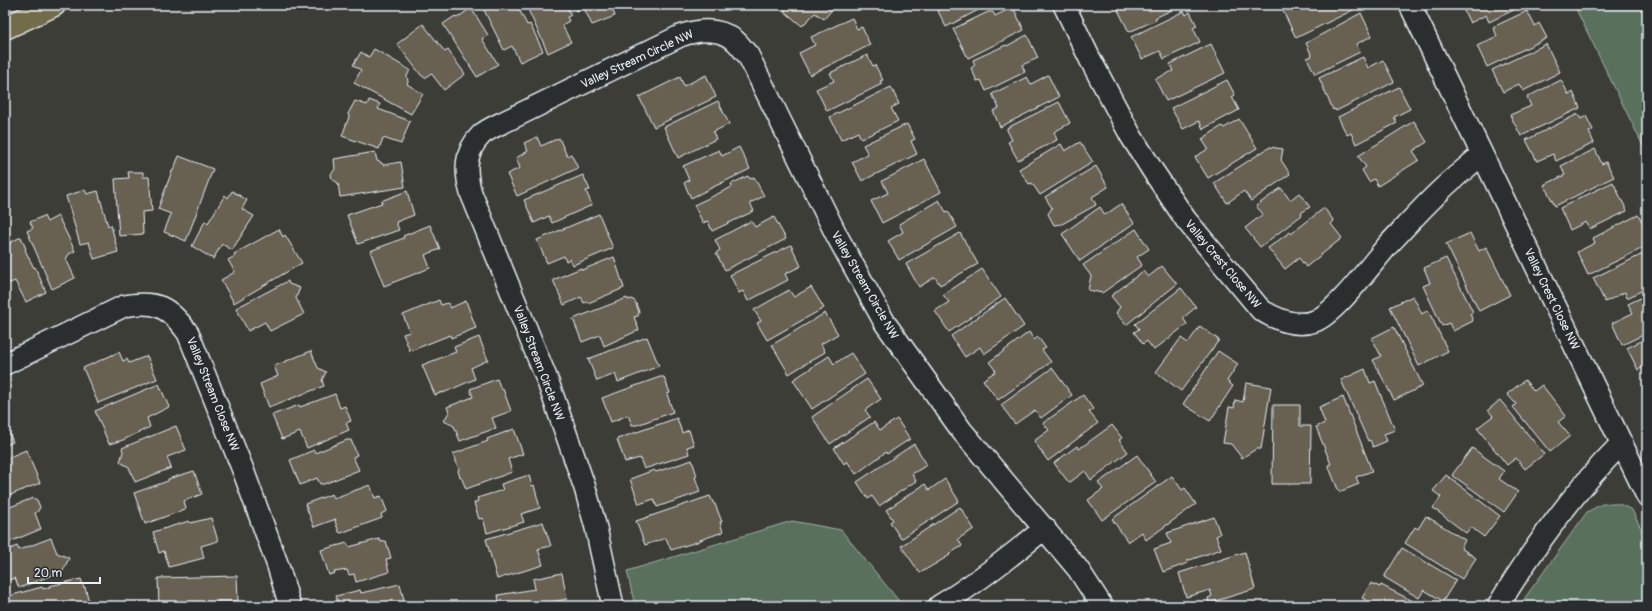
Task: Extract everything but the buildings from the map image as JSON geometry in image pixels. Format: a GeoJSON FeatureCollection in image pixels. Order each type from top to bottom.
{"type":"FeatureCollection","features":[{"type":"Feature","properties":{"kind":"highway"},"geometry":{"type":"LineString","coordinates":[[5,28],[54,5]]}},
{"type":"Feature","properties":{"kind":"street","name":"Valley Crest Close NW"},"geometry":{"type":"LineString","coordinates":[[1064,5],[1090,59],[1131,136],[1186,220],[1261,310],[1272,317],[1288,323],[1300,324],[1315,321],[1326,315],[1336,306],[1388,245],[1440,191],[1481,154]]}},
{"type":"Feature","properties":{"kind":"street","name":"Valley Crest Close NW"},"geometry":{"type":"LineString","coordinates":[[1410,5],[1647,496]]}},
{"type":"Feature","properties":{"kind":"street","name":"Valley Stream Circle NW"},"geometry":{"type":"LineString","coordinates":[[613,606],[596,528],[584,488],[548,382],[471,193],[466,178],[466,162],[472,147],[481,134],[680,36],[696,31],[721,33],[732,38],[748,55],[837,236],[884,323],[962,431],[1078,569],[1102,606]]}},
{"type":"Feature","properties":{"kind":"street","name":"Valley Stream Close NW"},"geometry":{"type":"LineString","coordinates":[[5,364],[124,306],[139,303],[152,304],[165,309],[176,316],[188,333],[243,470],[278,566],[290,606]]}},
{"type":"Feature","properties":{"kind":"street"},"geometry":{"type":"LineString","coordinates":[[1498,606],[1513,580],[1569,502],[1594,470],[1622,443]]}},
{"type":"Feature","properties":{"kind":"street"},"geometry":{"type":"LineString","coordinates":[[939,606],[1005,560],[1045,528]]}},
{"type":"Feature","properties":{"kind":"green space"},"geometry":{"type":"Polygon","coordinates":[[[1574,5],[1640,5],[1647,20],[1647,154],[1574,5]]]}},
{"type":"Feature","properties":{"kind":"green space"},"geometry":{"type":"Polygon","coordinates":[[[1602,504],[1619,504],[1632,510],[1647,541],[1647,606],[1519,606],[1587,512],[1602,504]]]}},
{"type":"Feature","properties":{"kind":"green space"},"geometry":{"type":"Polygon","coordinates":[[[792,521],[841,530],[903,606],[635,606],[627,571],[792,521]]]}}]}
